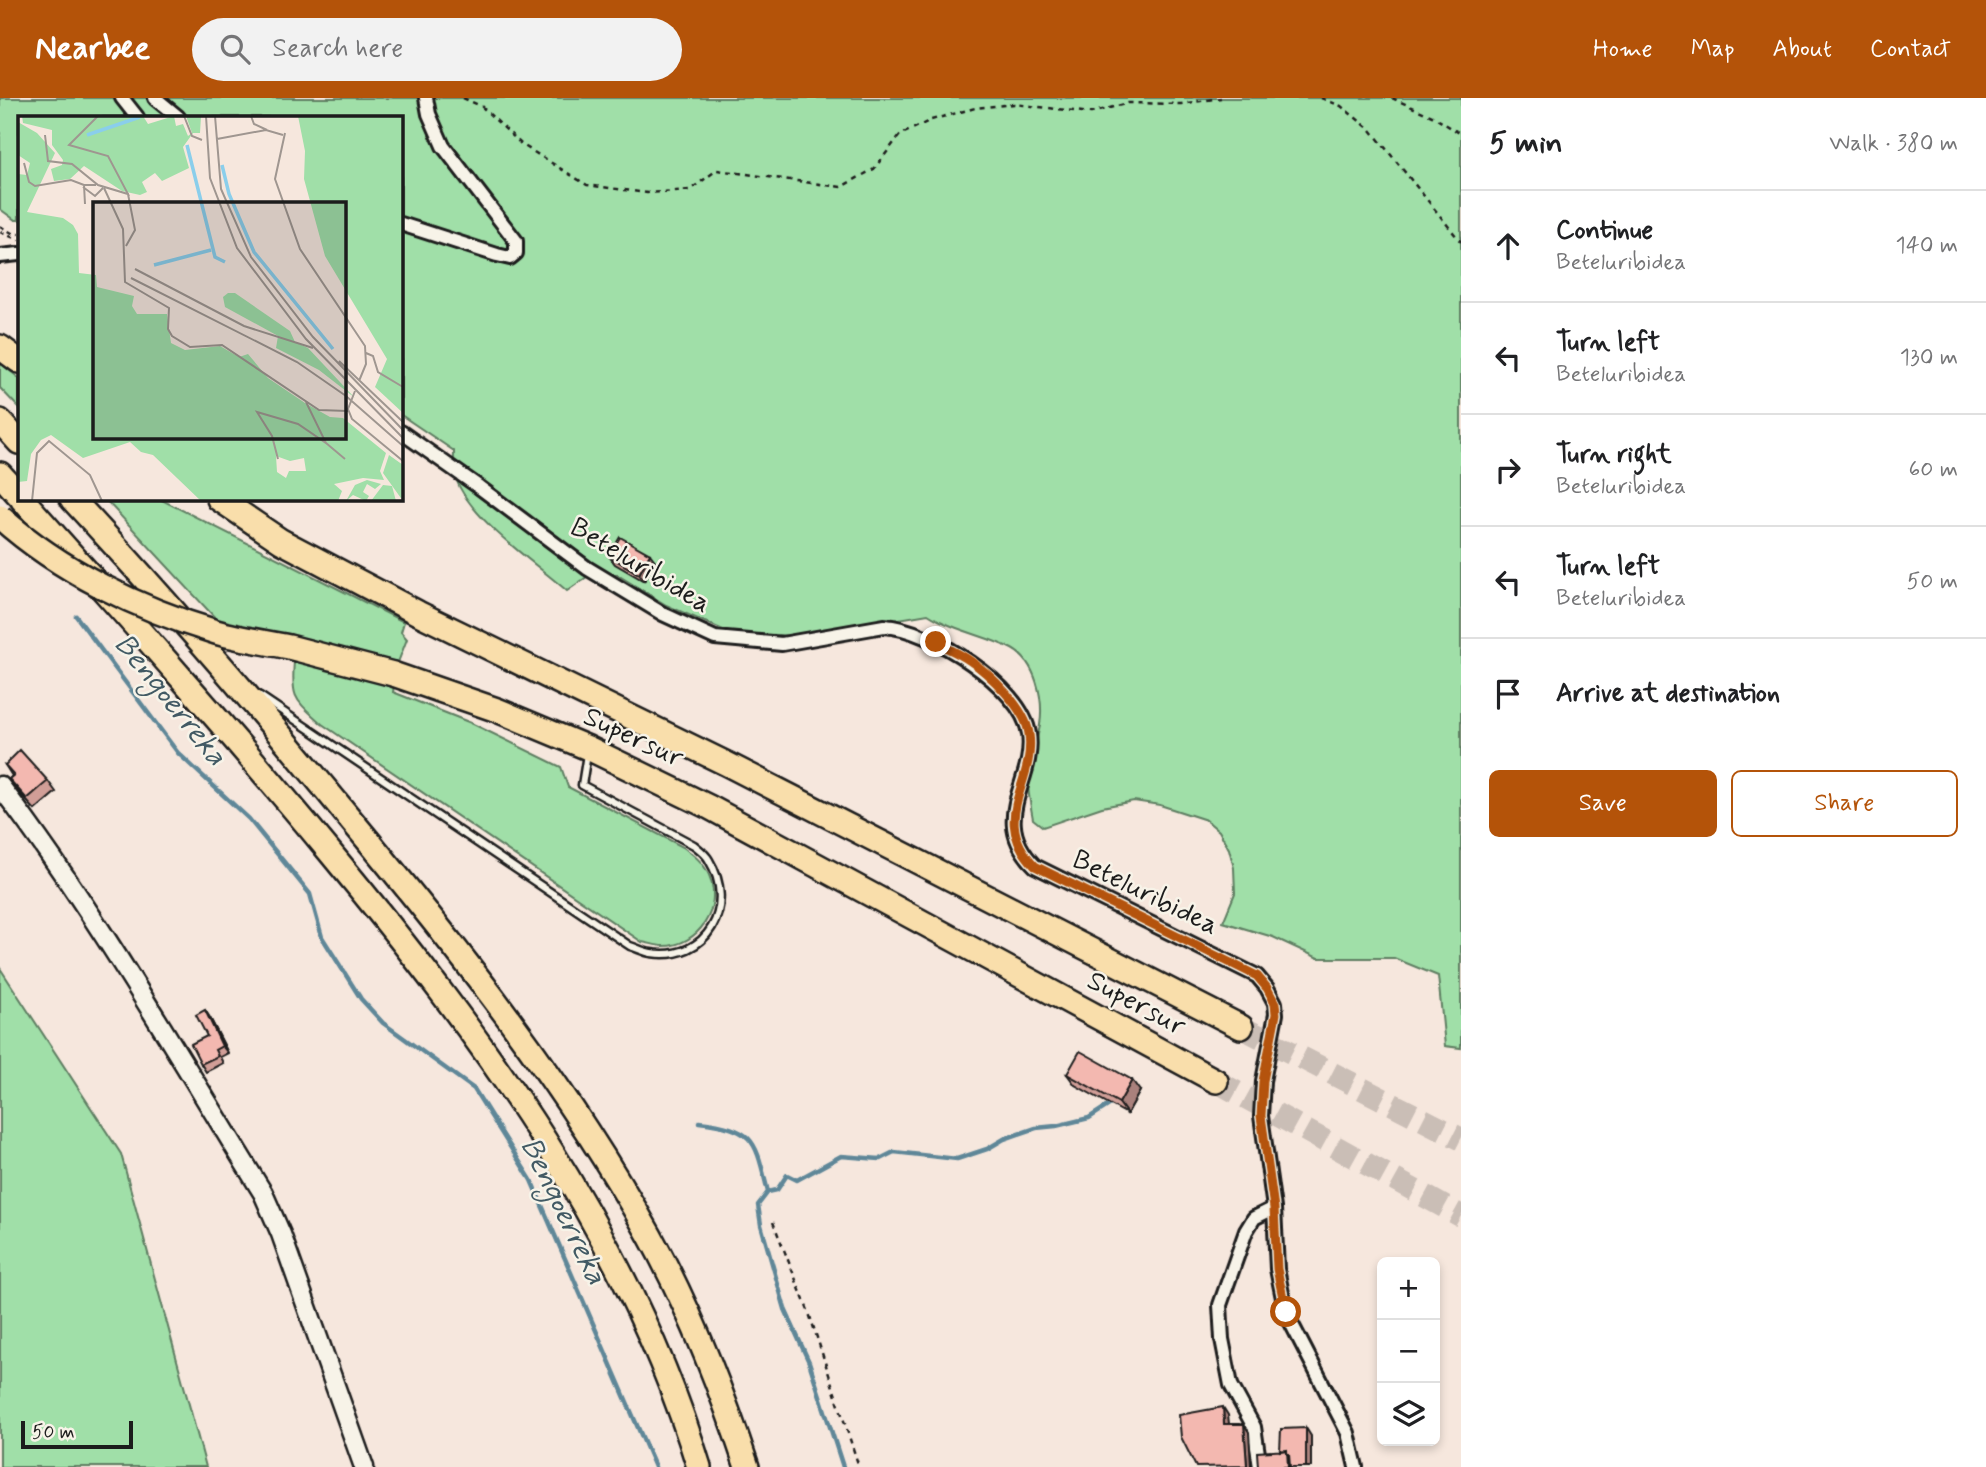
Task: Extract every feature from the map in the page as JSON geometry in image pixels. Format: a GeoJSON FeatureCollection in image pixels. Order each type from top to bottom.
{"type":"FeatureCollection","features":[{"type":"Feature","properties":{"kind":"highway"},"geometry":{"type":"LineString","coordinates":[[0,347],[18,360]]}},
{"type":"Feature","properties":{"kind":"highway"},"geometry":{"type":"LineString","coordinates":[[0,421],[18,441]]}},
{"type":"Feature","properties":{"kind":"highway"},"geometry":{"type":"LineString","coordinates":[[0,474],[18,494]]}},
{"type":"Feature","properties":{"kind":"highway"},"geometry":{"type":"LineString","coordinates":[[24,500],[190,685],[279,790],[412,953],[511,1087],[578,1192],[628,1286],[660,1355],[687,1426],[699,1467]]}},
{"type":"Feature","properties":{"kind":"highway"},"geometry":{"type":"LineString","coordinates":[[73,500],[230,676],[436,924],[501,1009],[584,1128],[629,1199],[665,1266],[712,1369],[747,1467]]}},
{"type":"Feature","properties":{"kind":"highway","name":"Supersur"},"geometry":{"type":"LineString","coordinates":[[220,500],[281,541],[418,613],[727,764],[1241,1027]]}},
{"type":"Feature","properties":{"kind":"highway","name":"Supersur"},"geometry":{"type":"LineString","coordinates":[[0,517],[21,536],[62,563],[150,608],[217,632],[393,674],[497,710],[588,748],[709,807],[1216,1081]]}},
{"type":"Feature","properties":{"kind":"street"},"geometry":{"type":"LineString","coordinates":[[122,98],[135,116]]}},
{"type":"Feature","properties":{"kind":"street"},"geometry":{"type":"LineString","coordinates":[[155,98],[177,116]]}},
{"type":"Feature","properties":{"kind":"street"},"geometry":{"type":"LineString","coordinates":[[402,225],[497,255],[510,258],[516,253],[516,241],[443,146],[429,114],[426,98]]}},
{"type":"Feature","properties":{"kind":"street"},"geometry":{"type":"LineString","coordinates":[[0,256],[18,254]]}},
{"type":"Feature","properties":{"kind":"street","name":"Beteluribidea"},"geometry":{"type":"LineString","coordinates":[[402,433],[480,487],[587,568],[663,614],[715,638],[782,644],[884,626],[901,627],[970,660],[1004,691],[1022,716],[1029,733],[1029,753],[1014,811],[1016,836],[1024,855],[1035,866],[1257,976],[1275,1003],[1276,1014],[1263,1081],[1261,1116],[1274,1208],[1277,1269],[1286,1312],[1348,1433],[1356,1467]]}},
{"type":"Feature","properties":{"kind":"street"},"geometry":{"type":"LineString","coordinates":[[0,786],[48,850],[101,929],[263,1193],[281,1234],[364,1467]]}},
{"type":"Feature","properties":{"kind":"street"},"geometry":{"type":"LineString","coordinates":[[1260,1467],[1254,1427],[1231,1385],[1222,1339],[1220,1305],[1246,1231],[1254,1219],[1274,1208]]}},
{"type":"Feature","properties":{"kind":"lane"},"geometry":{"type":"LineString","coordinates":[[230,676],[630,946],[650,953],[671,953],[706,938],[715,925],[720,901],[718,880],[708,858],[694,845],[582,785],[588,748]]}},
{"type":"Feature","properties":{"kind":"path"},"geometry":{"type":"LineString","coordinates":[[463,98],[481,106],[521,144],[587,185],[648,193],[690,190],[717,170],[841,187],[874,169],[900,135],[931,120],[975,108],[1014,104],[1091,113],[1128,103],[1181,104],[1221,98]]}},
{"type":"Feature","properties":{"kind":"path"},"geometry":{"type":"LineString","coordinates":[[1321,98],[1341,106],[1371,130],[1461,242]]}},
{"type":"Feature","properties":{"kind":"path"},"geometry":{"type":"LineString","coordinates":[[1392,98],[1432,116],[1461,134]]}},
{"type":"Feature","properties":{"kind":"path"},"geometry":{"type":"LineString","coordinates":[[0,226],[18,234]]}},
{"type":"Feature","properties":{"kind":"path"},"geometry":{"type":"LineString","coordinates":[[0,232],[18,240]]}},
{"type":"Feature","properties":{"kind":"path"},"geometry":{"type":"LineString","coordinates":[[773,1222],[808,1313],[859,1467]]}},
{"type":"Feature","properties":{"kind":"green space"},"geometry":{"type":"Polygon","coordinates":[[[0,98],[1461,98],[1461,1048],[1445,1046],[1438,976],[1394,958],[1318,958],[1273,937],[1223,922],[1235,893],[1234,868],[1229,849],[1219,831],[1206,820],[1160,805],[1134,801],[1102,807],[1043,827],[1033,819],[1028,773],[1040,725],[1041,704],[1032,672],[1027,663],[1012,649],[948,625],[928,614],[799,636],[730,633],[666,605],[616,574],[591,574],[567,591],[505,540],[475,510],[464,494],[455,476],[454,451],[402,416],[402,116],[18,116],[18,220],[0,209],[0,98]]]}},
{"type":"Feature","properties":{"kind":"green space"},"geometry":{"type":"Polygon","coordinates":[[[0,363],[18,377],[18,407],[0,388],[0,363]]]}},
{"type":"Feature","properties":{"kind":"green space"},"geometry":{"type":"Polygon","coordinates":[[[106,500],[162,500],[404,622],[401,632],[407,639],[397,665],[393,692],[471,723],[561,767],[568,787],[683,847],[704,866],[713,888],[713,900],[705,923],[687,940],[676,944],[661,946],[642,942],[322,724],[297,698],[293,684],[294,661],[218,621],[106,500]]]}},
{"type":"Feature","properties":{"kind":"green space"},"geometry":{"type":"Polygon","coordinates":[[[0,968],[121,1154],[206,1467],[0,1467],[0,968]]]}},
{"type":"Feature","properties":{"kind":"building"},"geometry":{"type":"Polygon","coordinates":[[[620,537],[650,554],[639,574],[609,556],[620,537]]]}},
{"type":"Feature","properties":{"kind":"building"},"geometry":{"type":"Polygon","coordinates":[[[20,750],[48,781],[27,799],[9,779],[14,775],[5,765],[20,750]]]}},
{"type":"Feature","properties":{"kind":"building"},"geometry":{"type":"Polygon","coordinates":[[[205,1010],[222,1046],[215,1050],[218,1056],[201,1064],[191,1044],[207,1036],[196,1015],[205,1010]]]}},
{"type":"Feature","properties":{"kind":"building"},"geometry":{"type":"Polygon","coordinates":[[[1080,1051],[1132,1080],[1119,1103],[1067,1074],[1080,1051]]]}},
{"type":"Feature","properties":{"kind":"building"},"geometry":{"type":"Polygon","coordinates":[[[1223,1407],[1224,1424],[1244,1424],[1247,1466],[1196,1467],[1181,1437],[1179,1415],[1223,1407]]]}},
{"type":"Feature","properties":{"kind":"building"},"geometry":{"type":"Polygon","coordinates":[[[1306,1428],[1306,1467],[1290,1467],[1287,1450],[1280,1451],[1281,1429],[1306,1428]]]}},
{"type":"Feature","properties":{"kind":"building"},"geometry":{"type":"Polygon","coordinates":[[[1287,1450],[1288,1467],[1258,1467],[1257,1452],[1287,1450]]]}},
{"type":"Feature","properties":{"kind":"waterway","name":"Bengoerreka"},"geometry":{"type":"LineString","coordinates":[[76,616],[178,753],[249,819],[310,894],[322,937],[361,999],[383,1023],[474,1089],[531,1180],[655,1467]]}},
{"type":"Feature","properties":{"kind":"waterway"},"geometry":{"type":"LineString","coordinates":[[768,1192],[777,1190],[787,1175],[797,1180],[841,1156],[880,1159],[894,1152],[957,1159],[1036,1128],[1089,1118],[1109,1105]]}},
{"type":"Feature","properties":{"kind":"waterway"},"geometry":{"type":"LineString","coordinates":[[699,1122],[718,1125],[742,1134],[750,1140],[760,1160],[768,1192],[758,1205],[761,1225],[785,1309],[809,1362],[843,1467]]}},
{"type":"Feature","properties":{"kind":"tunnel"},"geometry":{"type":"LineString","coordinates":[[1241,1027],[1461,1139]]}},
{"type":"Feature","properties":{"kind":"tunnel"},"geometry":{"type":"LineString","coordinates":[[1216,1081],[1461,1216]]}},
{"type":"Feature","properties":{"kind":"route"},"geometry":{"type":"LineString","coordinates":[[936,642],[970,660],[1004,691],[1022,716],[1029,733],[1029,753],[1014,811],[1016,836],[1024,855],[1035,866],[1257,976],[1275,1003],[1276,1014],[1263,1081],[1261,1116],[1274,1208],[1277,1269],[1286,1312]]}}]}
